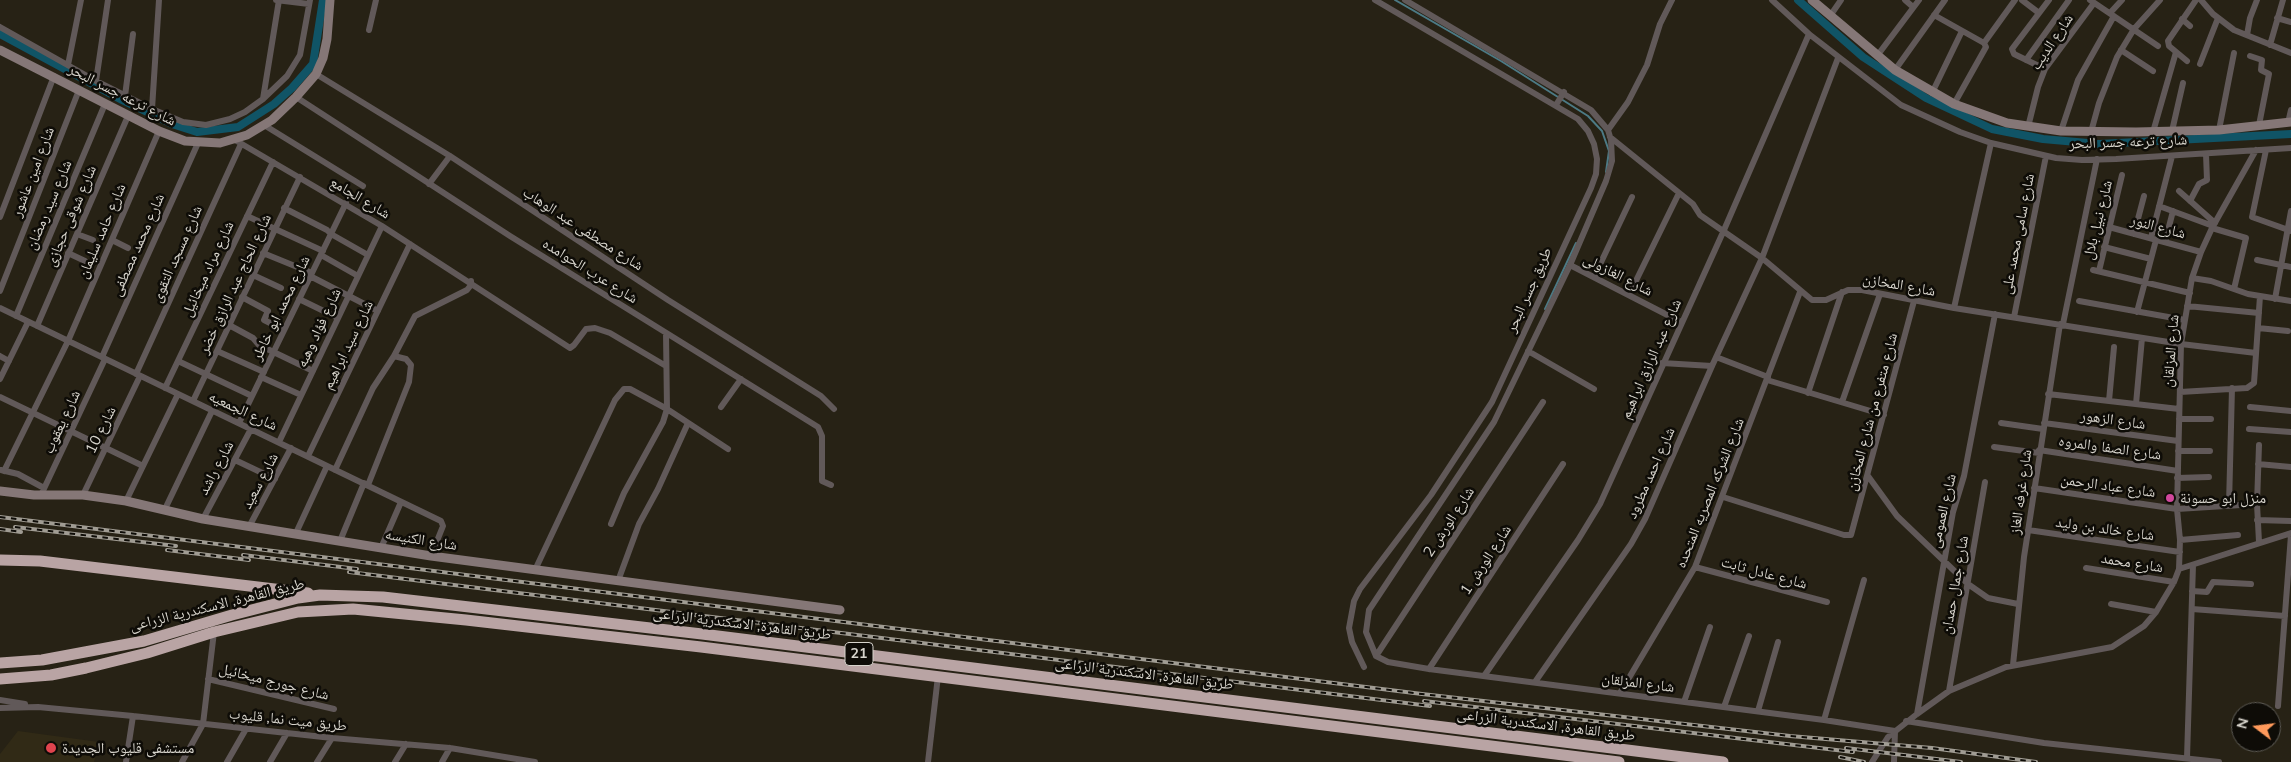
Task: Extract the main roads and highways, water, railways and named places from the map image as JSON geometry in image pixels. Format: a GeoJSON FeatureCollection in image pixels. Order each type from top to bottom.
{"type":"FeatureCollection","features":[{"type":"Feature","properties":{"kind":"highway"},"geometry":{"type":"LineString","coordinates":[[0,560],[40,561],[211,580],[320,595]]}},
{"type":"Feature","properties":{"kind":"highway","name":"طريق القاهرة, الاسكندرية الزراعى"},"geometry":{"type":"LineString","coordinates":[[0,663],[42,660],[144,641],[266,605],[320,595],[383,597],[682,632],[1723,762]]}},
{"type":"Feature","properties":{"kind":"highway","name":"طريق القاهرة, الاسكندرية الزراعى"},"geometry":{"type":"LineString","coordinates":[[0,679],[51,675],[86,668],[147,653],[214,632],[298,612],[353,609],[525,627],[938,676],[1619,762]]}},
{"type":"Feature","properties":{"kind":"waterway"},"geometry":{"type":"LineString","coordinates":[[0,34],[122,100],[172,124],[197,132],[238,127],[274,104],[292,88],[313,64],[323,0]]}},
{"type":"Feature","properties":{"kind":"waterway"},"geometry":{"type":"LineString","coordinates":[[1395,0],[1501,61],[1588,116],[1602,131],[1609,151],[1606,172]]}},
{"type":"Feature","properties":{"kind":"waterway"},"geometry":{"type":"LineString","coordinates":[[1798,0],[1863,57],[1926,98],[1992,129],[2043,139],[2099,144],[2291,134]]}},
{"type":"Feature","properties":{"kind":"waterway"},"geometry":{"type":"LineString","coordinates":[[1545,309],[1576,243]]}},
{"type":"Feature","properties":{"kind":"railway"},"geometry":{"type":"LineString","coordinates":[[0,517],[1422,694],[1790,736],[1932,748],[2036,762]]}},
{"type":"Feature","properties":{"kind":"railway"},"geometry":{"type":"LineString","coordinates":[[15,527],[176,546]]}},
{"type":"Feature","properties":{"kind":"railway"},"geometry":{"type":"LineString","coordinates":[[0,529],[21,532]]}},
{"type":"Feature","properties":{"kind":"railway"},"geometry":{"type":"LineString","coordinates":[[167,550],[249,560]]}},
{"type":"Feature","properties":{"kind":"railway"},"geometry":{"type":"LineString","coordinates":[[243,555],[357,569]]}},
{"type":"Feature","properties":{"kind":"railway"},"geometry":{"type":"LineString","coordinates":[[349,572],[1430,706]]}},
{"type":"Feature","properties":{"kind":"railway"},"geometry":{"type":"LineString","coordinates":[[1424,701],[1853,752]]}},
{"type":"Feature","properties":{"kind":"railway"},"geometry":{"type":"LineString","coordinates":[[1846,748],[1961,762]]}},
{"type":"Feature","properties":{"kind":"railway"},"geometry":{"type":"LineString","coordinates":[[1840,757],[1864,762]]}},
{"type":"Feature","properties":{"kind":"place","name":"منزل ابو حسونة"},"geometry":{"type":"Point","coordinates":[2170,498]}},
{"type":"Feature","properties":{"kind":"place","name":"مستشفى قليوب الجديدة"},"geometry":{"type":"Point","coordinates":[51,748]}}]}
